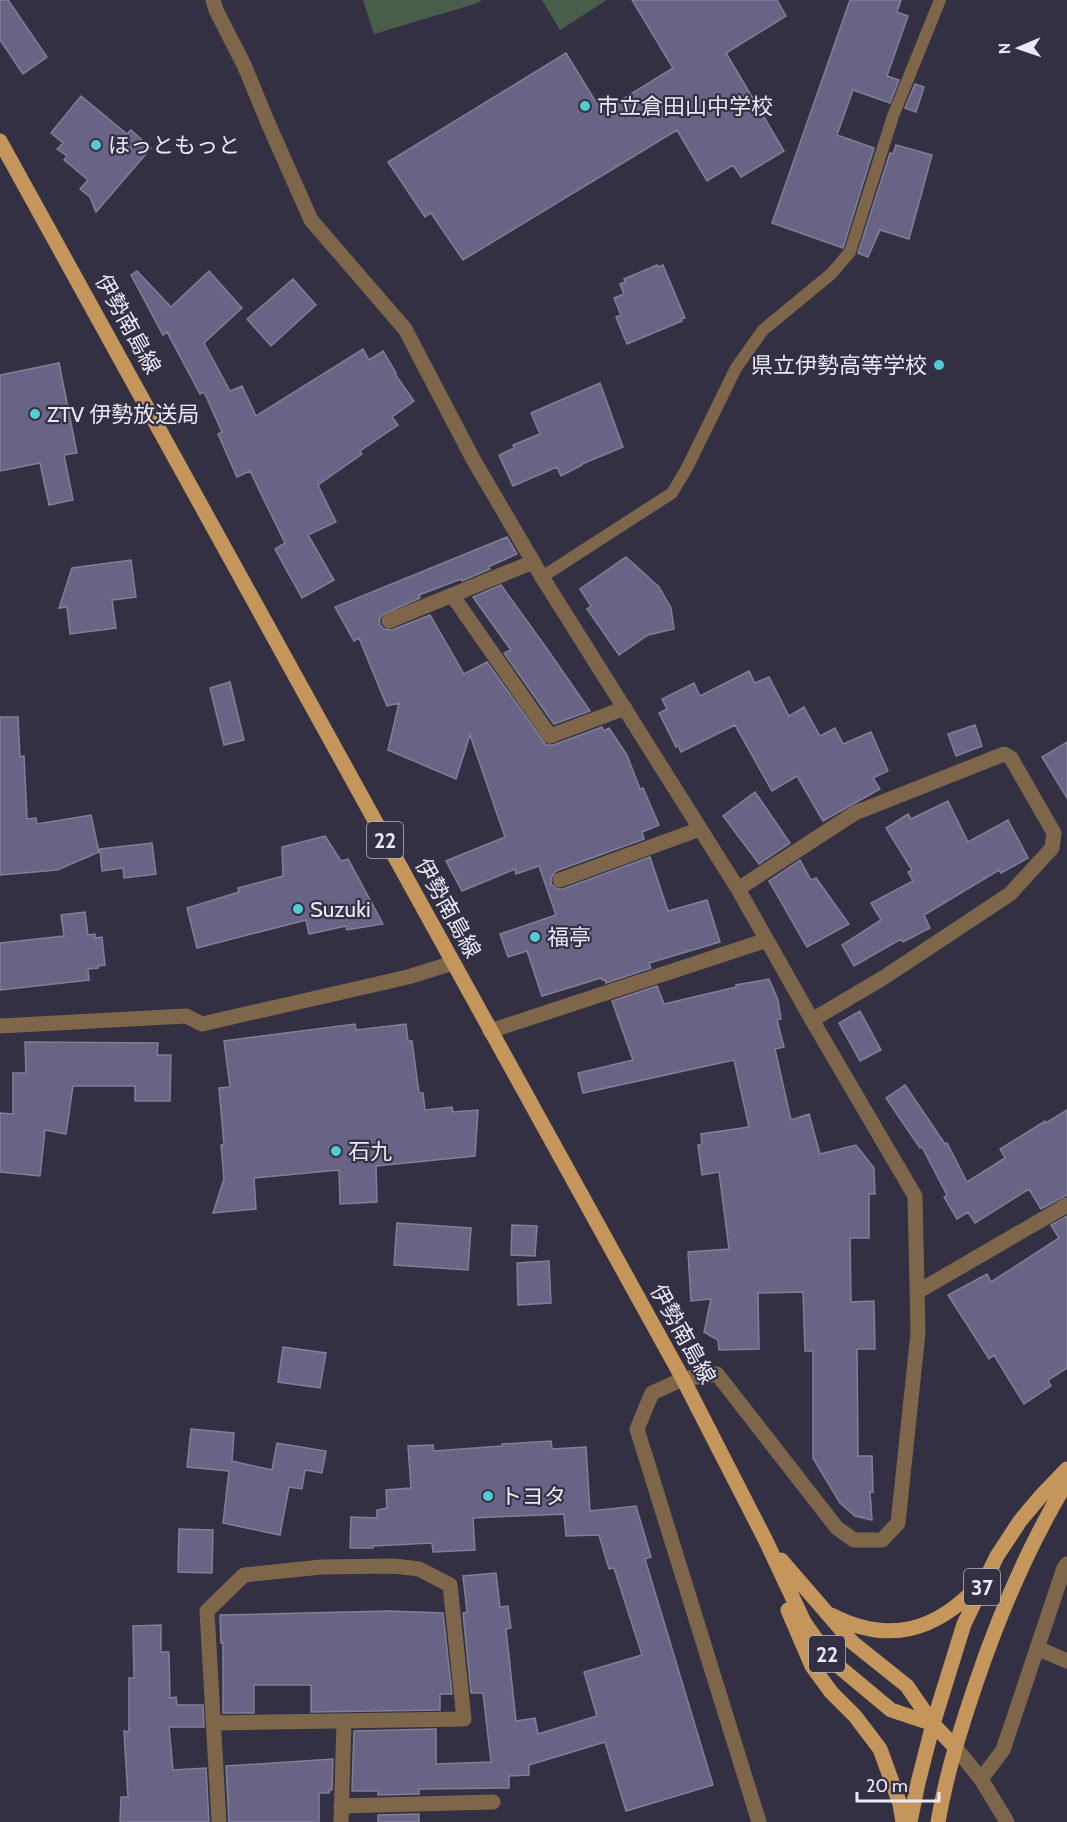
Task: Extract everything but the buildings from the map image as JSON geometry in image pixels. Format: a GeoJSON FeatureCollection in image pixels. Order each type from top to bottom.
{"type":"FeatureCollection","features":[{"type":"Feature","properties":{"kind":"main road","name":"伊勢南島線"},"geometry":{"type":"LineString","coordinates":[[0,141],[683,1379],[766,1541],[804,1622],[831,1660],[891,1710],[933,1724]]}},
{"type":"Feature","properties":{"kind":"main road","name":"37"},"geometry":{"type":"LineString","coordinates":[[933,1724],[964,1624],[997,1556],[1020,1521],[1067,1469]]}},
{"type":"Feature","properties":{"kind":"main road","name":"37"},"geometry":{"type":"LineString","coordinates":[[954,1746],[993,1633],[1024,1560],[1067,1482]]}},
{"type":"Feature","properties":{"kind":"main road","name":"伊勢南島線"},"geometry":{"type":"LineString","coordinates":[[766,1541],[823,1611],[852,1642],[907,1686],[933,1724],[954,1746]]}},
{"type":"Feature","properties":{"kind":"main road"},"geometry":{"type":"LineString","coordinates":[[766,1541],[783,1600],[812,1666],[880,1749],[900,1804],[903,1822]]}},
{"type":"Feature","properties":{"kind":"main road"},"geometry":{"type":"LineString","coordinates":[[823,1611],[847,1623],[871,1629],[911,1630],[945,1614],[968,1597],[987,1578]]}},
{"type":"Feature","properties":{"kind":"main road"},"geometry":{"type":"LineString","coordinates":[[910,1822],[933,1724]]}},
{"type":"Feature","properties":{"kind":"main road"},"geometry":{"type":"LineString","coordinates":[[938,1822],[954,1746]]}},
{"type":"Feature","properties":{"kind":"street"},"geometry":{"type":"LineString","coordinates":[[213,0],[311,220],[405,329],[473,459],[533,562],[738,889],[915,1196],[919,1291],[918,1333],[898,1523],[882,1540],[854,1540],[837,1528],[717,1374],[683,1379],[652,1393],[636,1429],[759,1822]]}},
{"type":"Feature","properties":{"kind":"street"},"geometry":{"type":"LineString","coordinates":[[389,621],[533,562]]}},
{"type":"Feature","properties":{"kind":"street"},"geometry":{"type":"LineString","coordinates":[[452,595],[550,736],[625,708]]}},
{"type":"Feature","properties":{"kind":"street"},"geometry":{"type":"LineString","coordinates":[[738,889],[855,813],[1004,754],[1011,758],[1054,833],[1052,848],[1010,894],[883,978],[812,1020]]}},
{"type":"Feature","properties":{"kind":"street"},"geometry":{"type":"LineString","coordinates":[[560,880],[700,829]]}},
{"type":"Feature","properties":{"kind":"street"},"geometry":{"type":"LineString","coordinates":[[490,1031],[767,940]]}},
{"type":"Feature","properties":{"kind":"street"},"geometry":{"type":"LineString","coordinates":[[0,1026],[186,1016],[202,1024],[408,977],[453,963]]}},
{"type":"Feature","properties":{"kind":"street"},"geometry":{"type":"LineString","coordinates":[[919,1291],[1067,1205]]}},
{"type":"Feature","properties":{"kind":"street"},"geometry":{"type":"LineString","coordinates":[[981,1779],[1003,1750],[1067,1564]]}},
{"type":"Feature","properties":{"kind":"street"},"geometry":{"type":"LineString","coordinates":[[213,1724],[464,1719],[450,1585],[419,1569],[394,1566],[321,1568],[244,1575],[207,1611],[213,1724],[219,1822]]}},
{"type":"Feature","properties":{"kind":"street"},"geometry":{"type":"LineString","coordinates":[[1037,1648],[1067,1661]]}},
{"type":"Feature","properties":{"kind":"street"},"geometry":{"type":"LineString","coordinates":[[341,1822],[344,1722]]}},
{"type":"Feature","properties":{"kind":"street"},"geometry":{"type":"LineString","coordinates":[[954,1746],[981,1779],[1007,1822]]}},
{"type":"Feature","properties":{"kind":"street"},"geometry":{"type":"LineString","coordinates":[[341,1806],[493,1802]]}},
{"type":"Feature","properties":{"kind":"lane"},"geometry":{"type":"LineString","coordinates":[[542,577],[672,493],[687,468],[736,368],[763,330],[831,274],[849,252],[893,116],[940,0]]}},
{"type":"Feature","properties":{"kind":"green space"},"geometry":{"type":"Polygon","coordinates":[[[363,0],[482,0],[374,34],[363,0]]]}},
{"type":"Feature","properties":{"kind":"green space"},"geometry":{"type":"Polygon","coordinates":[[[542,0],[607,0],[560,30],[542,0]]]}},
{"type":"Feature","properties":{"kind":"place","name":"市立倉田山中学校"},"geometry":{"type":"Point","coordinates":[585,106]}},
{"type":"Feature","properties":{"kind":"place","name":"ほっともっと"},"geometry":{"type":"Point","coordinates":[96,145]}},
{"type":"Feature","properties":{"kind":"place","name":"県立伊勢高等学校"},"geometry":{"type":"Point","coordinates":[939,365]}},
{"type":"Feature","properties":{"kind":"place","name":"ZTV 伊勢放送局"},"geometry":{"type":"Point","coordinates":[35,414]}},
{"type":"Feature","properties":{"kind":"place","name":"Suzuki"},"geometry":{"type":"Point","coordinates":[298,909]}},
{"type":"Feature","properties":{"kind":"place","name":"福亭"},"geometry":{"type":"Point","coordinates":[535,937]}},
{"type":"Feature","properties":{"kind":"place","name":"石九"},"geometry":{"type":"Point","coordinates":[336,1151]}},
{"type":"Feature","properties":{"kind":"place","name":"トヨタ"},"geometry":{"type":"Point","coordinates":[488,1496]}}]}
